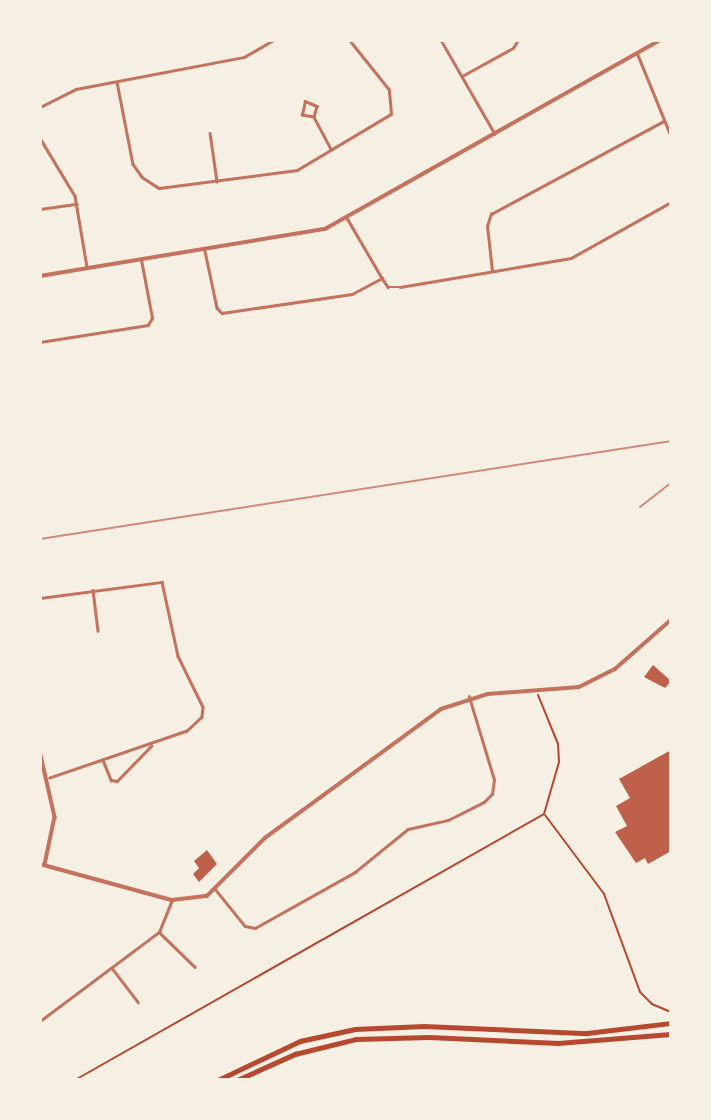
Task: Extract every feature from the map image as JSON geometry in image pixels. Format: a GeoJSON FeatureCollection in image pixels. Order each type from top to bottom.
{"type":"FeatureCollection","features":[{"type":"Feature","properties":{"kind":"main road"},"geometry":{"type":"LineString","coordinates":[[218,1080],[300,1041],[355,1029],[424,1027],[587,1033],[671,1023]]}},
{"type":"Feature","properties":{"kind":"main road"},"geometry":{"type":"LineString","coordinates":[[237,1080],[295,1054],[356,1039],[429,1037],[571,1043],[671,1034]]}},
{"type":"Feature","properties":{"kind":"street"},"geometry":{"type":"LineString","coordinates":[[40,107],[76,89],[244,57],[273,40]]}},
{"type":"Feature","properties":{"kind":"street"},"geometry":{"type":"LineString","coordinates":[[117,82],[126,142],[142,177],[159,188],[297,170],[384,121],[393,102],[389,90],[349,40]]}},
{"type":"Feature","properties":{"kind":"street"},"geometry":{"type":"LineString","coordinates":[[441,40],[495,134]]}},
{"type":"Feature","properties":{"kind":"street"},"geometry":{"type":"LineString","coordinates":[[462,76],[513,48],[518,40]]}},
{"type":"Feature","properties":{"kind":"street"},"geometry":{"type":"LineString","coordinates":[[40,276],[310,234],[347,218],[662,40]]}},
{"type":"Feature","properties":{"kind":"street"},"geometry":{"type":"LineString","coordinates":[[638,55],[671,136]]}},
{"type":"Feature","properties":{"kind":"street"},"geometry":{"type":"LineString","coordinates":[[314,117],[302,115],[305,101],[317,106],[314,117],[331,149]]}},
{"type":"Feature","properties":{"kind":"street"},"geometry":{"type":"LineString","coordinates":[[492,271],[487,226],[491,214],[664,121]]}},
{"type":"Feature","properties":{"kind":"street"},"geometry":{"type":"LineString","coordinates":[[210,133],[218,181]]}},
{"type":"Feature","properties":{"kind":"street"},"geometry":{"type":"LineString","coordinates":[[40,138],[77,204],[88,269]]}},
{"type":"Feature","properties":{"kind":"street"},"geometry":{"type":"LineString","coordinates":[[347,218],[388,287],[400,287],[571,258],[671,202]]}},
{"type":"Feature","properties":{"kind":"street"},"geometry":{"type":"LineString","coordinates":[[40,209],[77,204]]}},
{"type":"Feature","properties":{"kind":"street"},"geometry":{"type":"LineString","coordinates":[[205,251],[217,309],[222,313],[352,294],[382,278]]}},
{"type":"Feature","properties":{"kind":"street"},"geometry":{"type":"LineString","coordinates":[[40,342],[148,325],[152,318],[141,260]]}},
{"type":"Feature","properties":{"kind":"street"},"geometry":{"type":"LineString","coordinates":[[40,598],[158,580],[167,591],[178,656],[203,712],[187,731],[50,778]]}},
{"type":"Feature","properties":{"kind":"street"},"geometry":{"type":"LineString","coordinates":[[93,590],[97,631]]}},
{"type":"Feature","properties":{"kind":"street"},"geometry":{"type":"LineString","coordinates":[[40,751],[50,778],[55,817],[42,864],[172,900],[197,900],[216,890],[265,838],[441,709],[469,697],[579,687],[602,677],[671,620]]}},
{"type":"Feature","properties":{"kind":"street"},"geometry":{"type":"LineString","coordinates":[[216,890],[245,926],[256,928],[355,872],[408,829],[448,820],[484,802],[495,786],[469,697]]}},
{"type":"Feature","properties":{"kind":"street"},"geometry":{"type":"LineString","coordinates":[[103,760],[111,780],[117,781],[153,744]]}},
{"type":"Feature","properties":{"kind":"street"},"geometry":{"type":"LineString","coordinates":[[40,1021],[159,932],[172,900]]}},
{"type":"Feature","properties":{"kind":"street"},"geometry":{"type":"LineString","coordinates":[[159,932],[195,967]]}},
{"type":"Feature","properties":{"kind":"street"},"geometry":{"type":"LineString","coordinates":[[112,967],[138,1002]]}},
{"type":"Feature","properties":{"kind":"path"},"geometry":{"type":"LineString","coordinates":[[75,1080],[544,814],[559,762],[558,744],[537,692]]}},
{"type":"Feature","properties":{"kind":"path"},"geometry":{"type":"LineString","coordinates":[[544,814],[604,894],[640,992],[652,1004],[671,1012]]}},
{"type":"Feature","properties":{"kind":"building"},"geometry":{"type":"Polygon","coordinates":[[[653,665],[671,681],[665,688],[644,677],[653,665]]]}},
{"type":"Feature","properties":{"kind":"building"},"geometry":{"type":"Polygon","coordinates":[[[671,750],[671,851],[648,864],[645,858],[636,863],[615,832],[627,826],[616,806],[630,798],[619,779],[671,750]]]}},
{"type":"Feature","properties":{"kind":"building"},"geometry":{"type":"Polygon","coordinates":[[[207,850],[217,864],[199,882],[193,874],[199,868],[194,861],[207,850]]]}},
{"type":"Feature","properties":{"kind":"railway"},"geometry":{"type":"LineString","coordinates":[[40,539],[671,441]]}},
{"type":"Feature","properties":{"kind":"railway"},"geometry":{"type":"LineString","coordinates":[[640,507],[671,483]]}}]}
